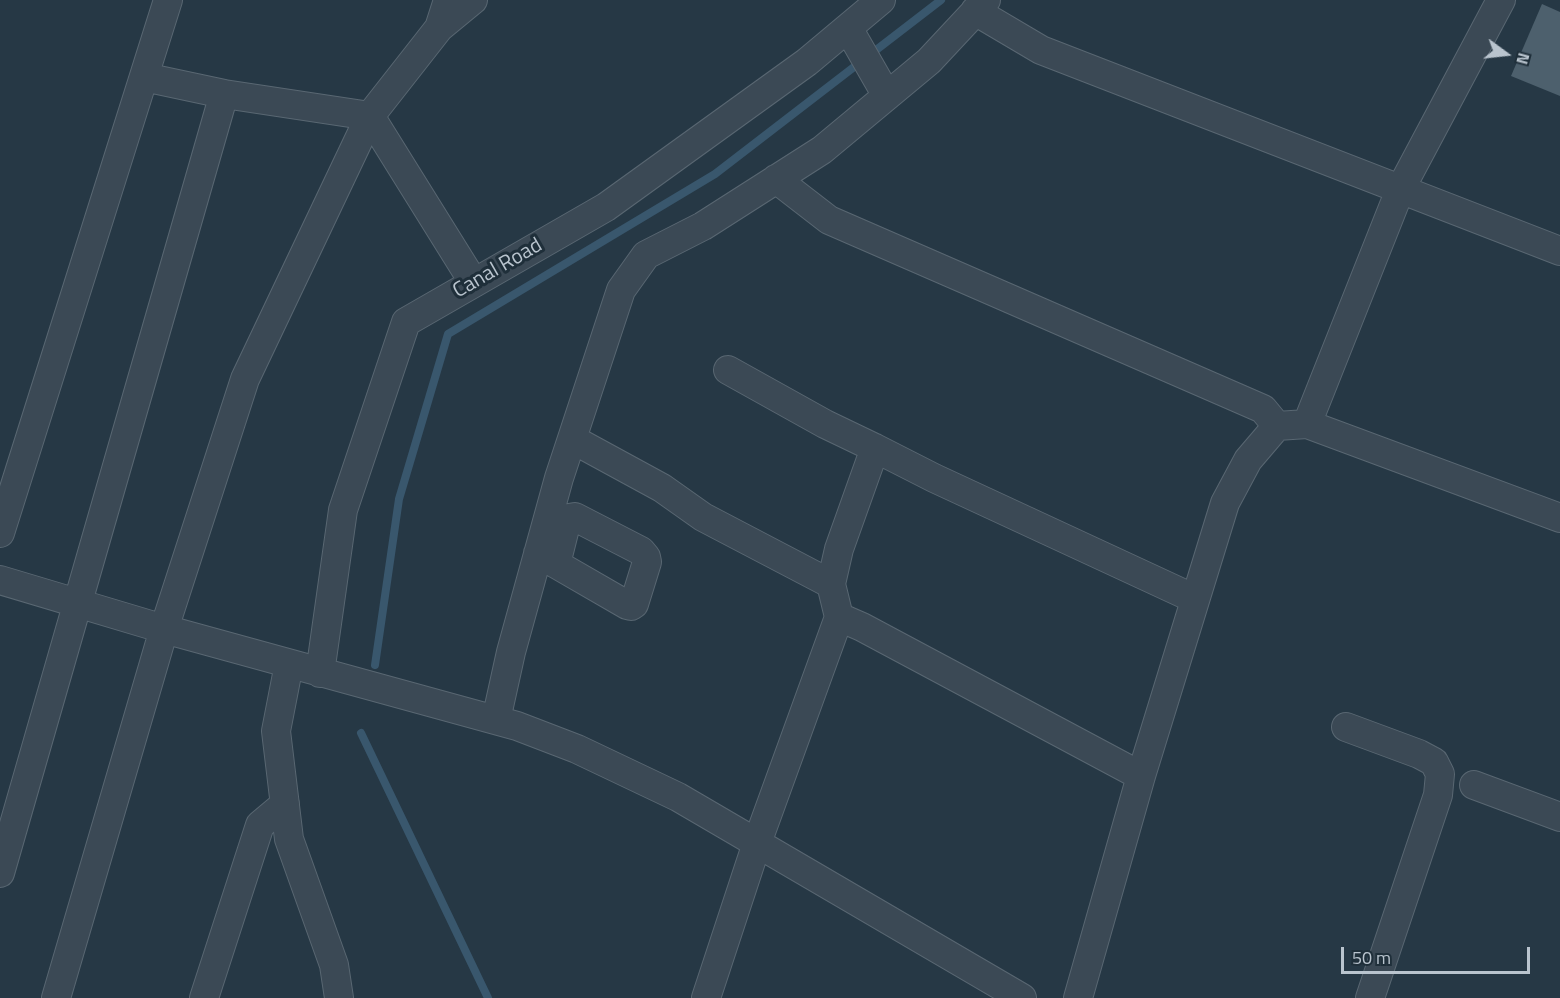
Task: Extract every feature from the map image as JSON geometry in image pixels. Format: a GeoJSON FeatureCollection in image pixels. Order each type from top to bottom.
{"type":"FeatureCollection","features":[{"type":"Feature","properties":{"kind":"street"},"geometry":{"type":"LineString","coordinates":[[0,533],[168,0]]}},
{"type":"Feature","properties":{"kind":"street"},"geometry":{"type":"LineString","coordinates":[[439,28],[448,0]]}},
{"type":"Feature","properties":{"kind":"street"},"geometry":{"type":"LineString","coordinates":[[56,998],[164,629],[245,379],[370,116],[439,28],[473,0]]}},
{"type":"Feature","properties":{"kind":"street","name":"Canal Road"},"geometry":{"type":"LineString","coordinates":[[320,673],[343,510],[406,322],[606,207],[807,62],[881,0]]}},
{"type":"Feature","properties":{"kind":"street"},"geometry":{"type":"LineString","coordinates":[[1307,424],[1400,190],[1500,0]]}},
{"type":"Feature","properties":{"kind":"street"},"geometry":{"type":"LineString","coordinates":[[496,720],[511,652],[547,559],[572,439],[621,290],[646,255],[703,226],[822,150],[929,61],[980,6],[1041,50],[1560,251]]}},
{"type":"Feature","properties":{"kind":"street"},"geometry":{"type":"LineString","coordinates":[[848,28],[887,96]]}},
{"type":"Feature","properties":{"kind":"street"},"geometry":{"type":"LineString","coordinates":[[144,78],[224,94],[370,116],[474,283]]}},
{"type":"Feature","properties":{"kind":"street"},"geometry":{"type":"LineString","coordinates":[[0,873],[224,94]]}},
{"type":"Feature","properties":{"kind":"street"},"geometry":{"type":"LineString","coordinates":[[776,179],[829,220],[1263,409],[1277,426]]}},
{"type":"Feature","properties":{"kind":"street"},"geometry":{"type":"LineString","coordinates":[[728,370],[825,424],[934,478],[1195,599]]}},
{"type":"Feature","properties":{"kind":"street"},"geometry":{"type":"LineString","coordinates":[[1078,998],[1141,776],[1225,503],[1248,460],[1277,426],[1307,424],[1560,518]]}},
{"type":"Feature","properties":{"kind":"street"},"geometry":{"type":"LineString","coordinates":[[572,439],[662,488],[703,517],[831,584]]}},
{"type":"Feature","properties":{"kind":"street"},"geometry":{"type":"LineString","coordinates":[[706,998],[757,843],[839,617],[831,584],[839,549],[875,448]]}},
{"type":"Feature","properties":{"kind":"street"},"geometry":{"type":"LineString","coordinates":[[0,580],[164,629],[517,726],[577,749],[678,796],[1022,998]]}},
{"type":"Feature","properties":{"kind":"street"},"geometry":{"type":"LineString","coordinates":[[839,617],[862,627],[1141,776]]}},
{"type":"Feature","properties":{"kind":"street"},"geometry":{"type":"LineString","coordinates":[[289,664],[276,730],[289,839],[334,965],[339,998]]}},
{"type":"Feature","properties":{"kind":"street"},"geometry":{"type":"LineString","coordinates":[[1346,727],[1419,754],[1434,762],[1440,774],[1438,795],[1370,998]]}},
{"type":"Feature","properties":{"kind":"street"},"geometry":{"type":"LineString","coordinates":[[1474,785],[1560,817]]}},
{"type":"Feature","properties":{"kind":"street"},"geometry":{"type":"LineString","coordinates":[[204,998],[260,825],[285,804]]}},
{"type":"Feature","properties":{"kind":"building"},"geometry":{"type":"Polygon","coordinates":[[[1542,4],[1560,12],[1560,96],[1511,76],[1542,4]]]}},
{"type":"Feature","properties":{"kind":"waterway"},"geometry":{"type":"LineString","coordinates":[[375,665],[399,499],[448,334],[715,174],[941,0]]}},
{"type":"Feature","properties":{"kind":"waterway"},"geometry":{"type":"LineString","coordinates":[[361,733],[488,998]]}}]}
